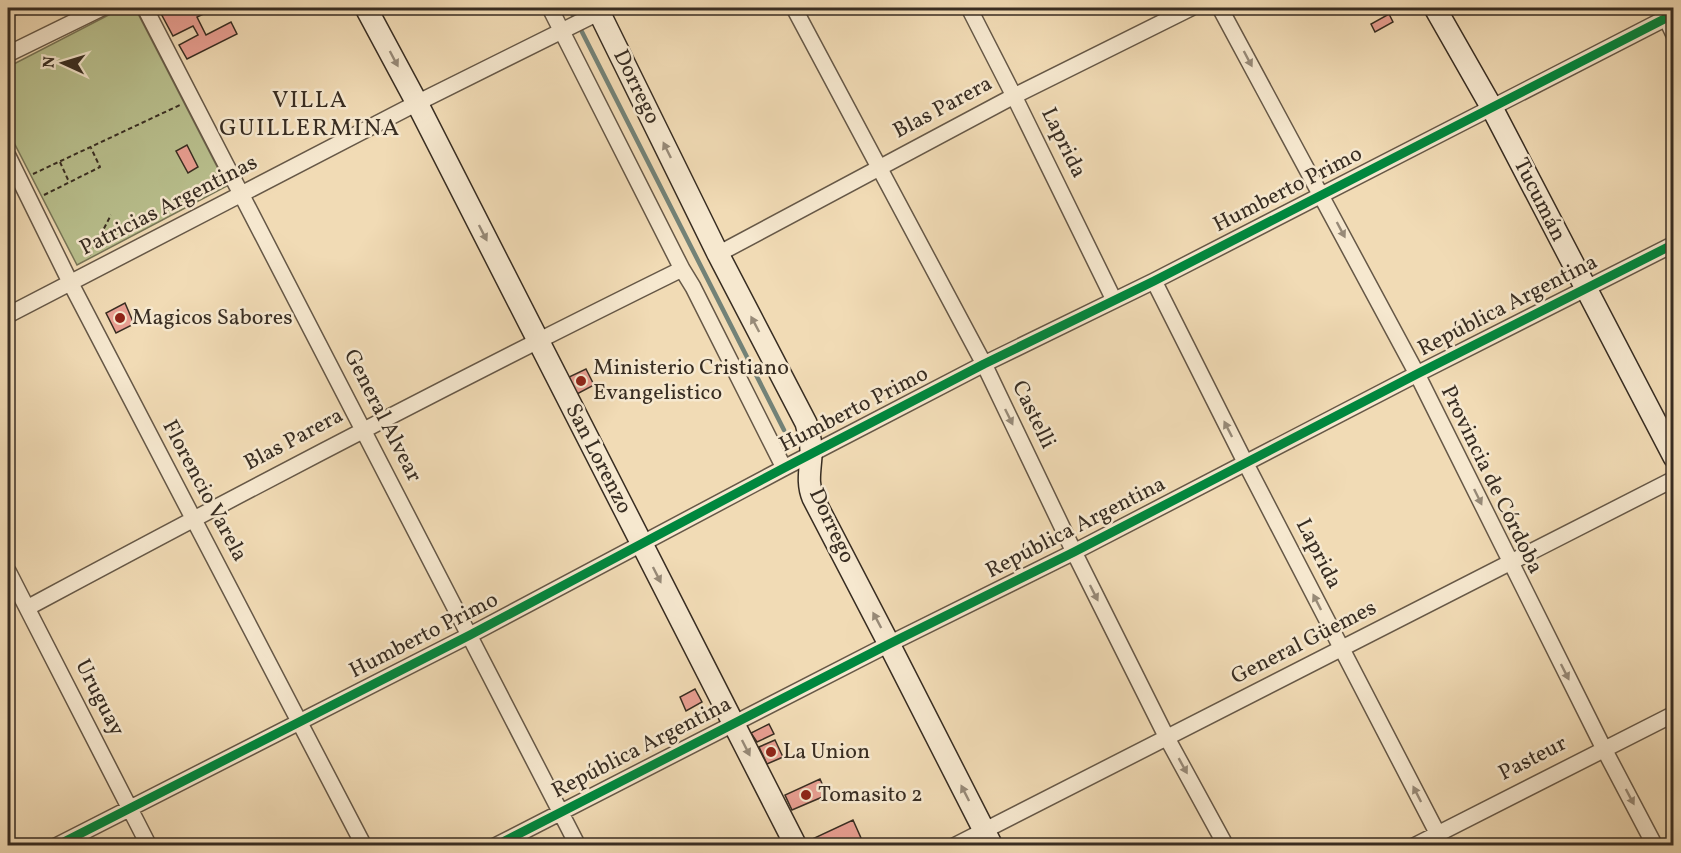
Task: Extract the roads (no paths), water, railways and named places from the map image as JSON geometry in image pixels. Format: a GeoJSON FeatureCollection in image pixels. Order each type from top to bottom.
{"type":"FeatureCollection","features":[{"type":"Feature","properties":{"kind":"street"},"geometry":{"type":"LineString","coordinates":[[8,54],[102,8]]}},
{"type":"Feature","properties":{"kind":"street","name":"General Alvear"},"geometry":{"type":"LineString","coordinates":[[145,8],[578,846]]}},
{"type":"Feature","properties":{"kind":"street","name":"San Lorenzo"},"geometry":{"type":"LineString","coordinates":[[366,8],[417,103],[796,846]]}},
{"type":"Feature","properties":{"kind":"street","name":"Dorrego"},"geometry":{"type":"LineString","coordinates":[[550,8],[784,468]]}},
{"type":"Feature","properties":{"kind":"street","name":"Castelli"},"geometry":{"type":"LineString","coordinates":[[794,8],[984,364],[1167,738],[1226,846]]}},
{"type":"Feature","properties":{"kind":"street","name":"Laprida"},"geometry":{"type":"LineString","coordinates":[[969,8],[1114,300]]}},
{"type":"Feature","properties":{"kind":"street","name":"Blas Parera"},"geometry":{"type":"LineString","coordinates":[[718,254],[1014,96],[1191,8]]}},
{"type":"Feature","properties":{"kind":"street","name":"Provincia de Córdoba"},"geometry":{"type":"LineString","coordinates":[[1220,8],[1417,374],[1509,562],[1655,846]]}},
{"type":"Feature","properties":{"kind":"street","name":"Tucumán"},"geometry":{"type":"LineString","coordinates":[[1435,8],[1492,108],[1674,457]]}},
{"type":"Feature","properties":{"kind":"street","name":"Patricias Argentinas"},"geometry":{"type":"LineString","coordinates":[[8,315],[601,9]]}},
{"type":"Feature","properties":{"kind":"street","name":"Dorrego"},"geometry":{"type":"LineString","coordinates":[[601,9],[718,254],[806,423],[812,454],[810,490],[988,838]]}},
{"type":"Feature","properties":{"kind":"street"},"geometry":{"type":"LineString","coordinates":[[1670,16],[1674,34]]}},
{"type":"Feature","properties":{"kind":"street","name":"Humberto Primo"},"geometry":{"type":"LineString","coordinates":[[56,846],[470,635],[984,364],[1154,281],[1670,16]]}},
{"type":"Feature","properties":{"kind":"street","name":"Florencio Varela"},"geometry":{"type":"LineString","coordinates":[[8,156],[193,519],[364,846]]}},
{"type":"Feature","properties":{"kind":"street","name":"República Argentina"},"geometry":{"type":"LineString","coordinates":[[495,846],[1674,244]]}},
{"type":"Feature","properties":{"kind":"street","name":"Blas Parera"},"geometry":{"type":"LineString","coordinates":[[27,608],[363,430],[537,340],[682,269]]}},
{"type":"Feature","properties":{"kind":"street","name":"Laprida"},"geometry":{"type":"LineString","coordinates":[[1154,281],[1245,462],[1441,839]]}},
{"type":"Feature","properties":{"kind":"street","name":"General Güemes"},"geometry":{"type":"LineString","coordinates":[[954,846],[988,838],[1167,738],[1674,479]]}},
{"type":"Feature","properties":{"kind":"street","name":"Uruguay"},"geometry":{"type":"LineString","coordinates":[[8,571],[149,846]]}},
{"type":"Feature","properties":{"kind":"street","name":"Pasteur"},"geometry":{"type":"LineString","coordinates":[[1414,846],[1441,839],[1604,749],[1674,714]]}},
{"type":"Feature","properties":{"kind":"waterway"},"geometry":{"type":"LineString","coordinates":[[8,17],[28,8]]}},
{"type":"Feature","properties":{"kind":"waterway"},"geometry":{"type":"LineString","coordinates":[[569,8],[575,19]]}},
{"type":"Feature","properties":{"kind":"waterway"},"geometry":{"type":"LineString","coordinates":[[580,28],[784,430]]}},
{"type":"Feature","properties":{"kind":"place","name":"Magicos Sabores"},"geometry":{"type":"Point","coordinates":[120,318]}},
{"type":"Feature","properties":{"kind":"place","name":"Ministerio Cristiano Evangelistico"},"geometry":{"type":"Point","coordinates":[581,381]}},
{"type":"Feature","properties":{"kind":"place","name":"La Union"},"geometry":{"type":"Point","coordinates":[771,752]}},
{"type":"Feature","properties":{"kind":"place","name":"Tomasito 2"},"geometry":{"type":"Point","coordinates":[806,795]}},
{"type":"Feature","properties":{"kind":"district","name":"VILLA GUILLERMINA"},"geometry":{"type":"Point","coordinates":[310,115]}}]}
